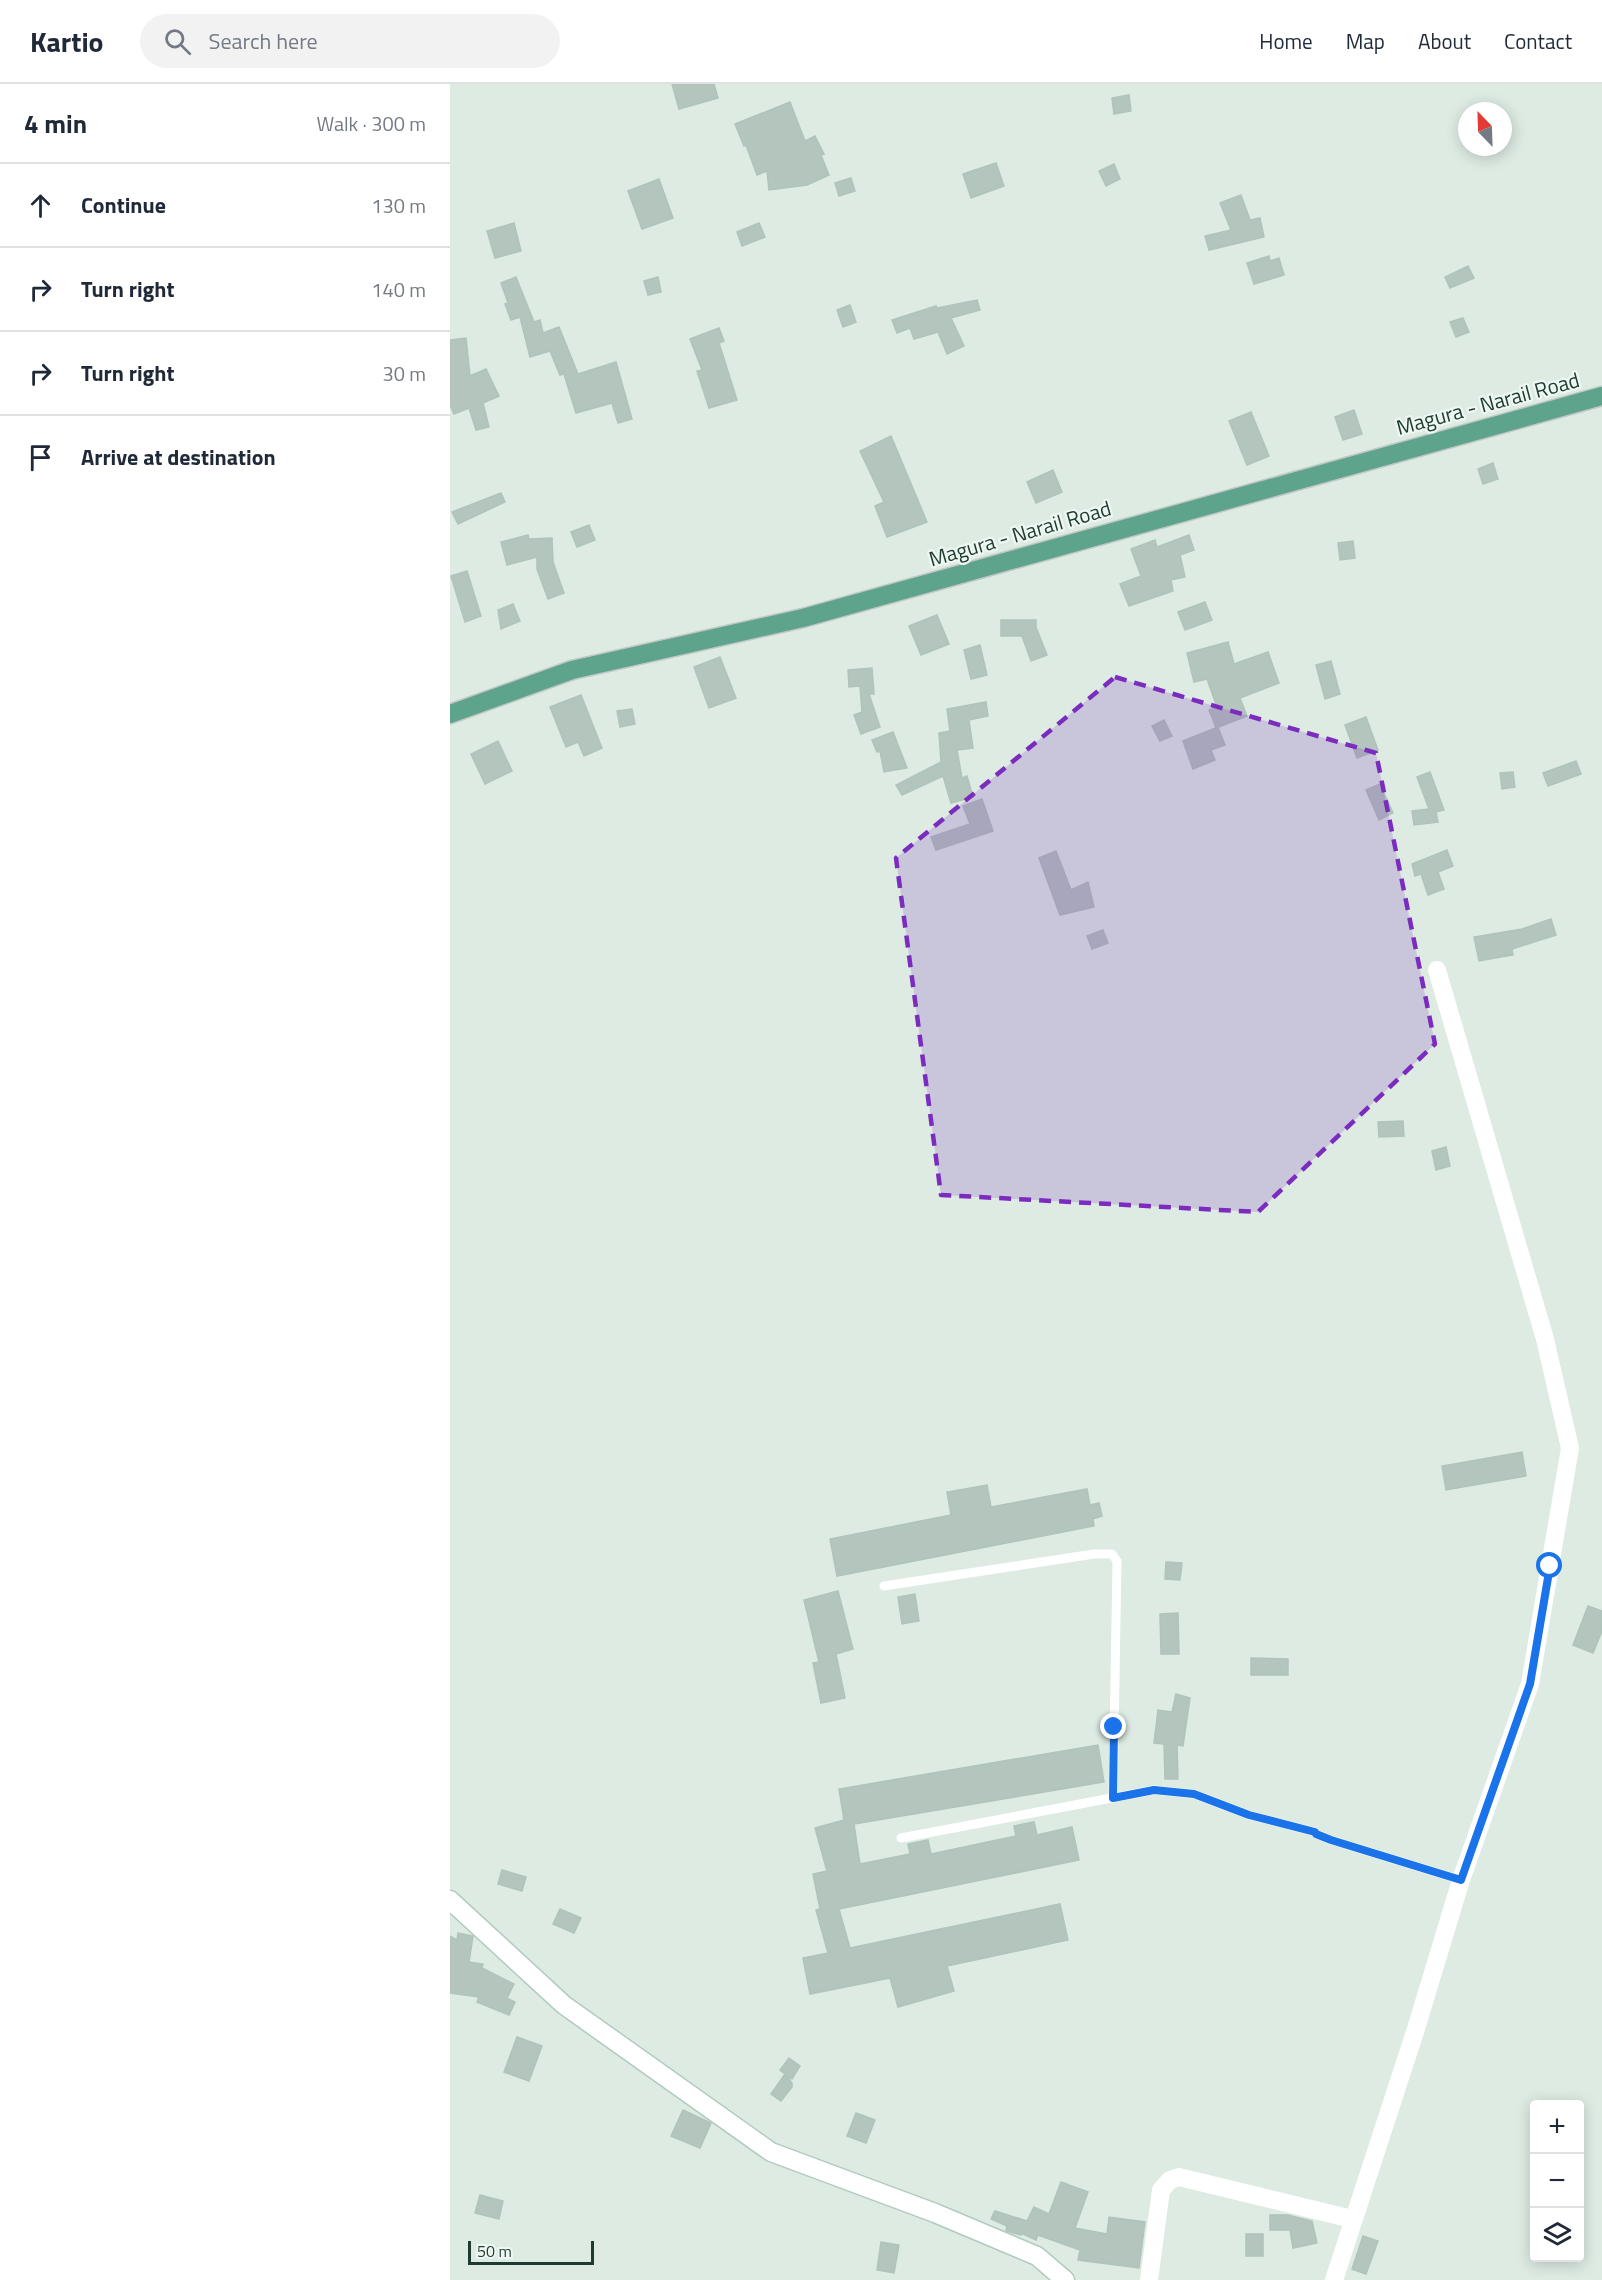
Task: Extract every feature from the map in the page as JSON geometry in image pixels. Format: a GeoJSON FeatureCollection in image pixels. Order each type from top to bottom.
{"type":"FeatureCollection","features":[{"type":"Feature","properties":{"kind":"main road","name":"Magura - Narail Road"},"geometry":{"type":"LineString","coordinates":[[450,714],[572,670],[803,618],[1602,396]]}},
{"type":"Feature","properties":{"kind":"street"},"geometry":{"type":"LineString","coordinates":[[1334,2280],[1352,2219],[1415,2032],[1461,1880],[1530,1684],[1570,1448],[1545,1339],[1437,970]]}},
{"type":"Feature","properties":{"kind":"street"},"geometry":{"type":"LineString","coordinates":[[450,1900],[564,2005],[771,2152],[935,2213],[1037,2256],[1065,2280]]}},
{"type":"Feature","properties":{"kind":"street"},"geometry":{"type":"LineString","coordinates":[[1149,2280],[1161,2190],[1170,2180],[1179,2177],[1352,2219]]}},
{"type":"Feature","properties":{"kind":"lane"},"geometry":{"type":"LineString","coordinates":[[884,1586],[1094,1554],[1112,1554],[1117,1561],[1113,1798]]}},
{"type":"Feature","properties":{"kind":"lane"},"geometry":{"type":"LineString","coordinates":[[901,1838],[1154,1790],[1194,1794],[1249,1815],[1315,1832],[1331,1840],[1461,1880]]}},
{"type":"Feature","properties":{"kind":"highlighted area"},"geometry":{"type":"Polygon","coordinates":[[[1115,677],[1376,753],[1435,1044],[1258,1212],[941,1195],[896,858],[1115,677]]]}},
{"type":"Feature","properties":{"kind":"building"},"geometry":{"type":"Polygon","coordinates":[[[672,84],[714,84],[718,98],[679,109],[672,84]]]}},
{"type":"Feature","properties":{"kind":"building"},"geometry":{"type":"Polygon","coordinates":[[[1129,95],[1131,111],[1114,114],[1112,98],[1129,95]]]}},
{"type":"Feature","properties":{"kind":"building"},"geometry":{"type":"Polygon","coordinates":[[[790,102],[805,141],[815,136],[824,154],[821,155],[829,175],[807,185],[769,190],[767,171],[757,175],[735,124],[790,102]]]}},
{"type":"Feature","properties":{"kind":"building"},"geometry":{"type":"Polygon","coordinates":[[[996,163],[1004,186],[971,198],[963,174],[996,163]]]}},
{"type":"Feature","properties":{"kind":"building"},"geometry":{"type":"Polygon","coordinates":[[[1114,164],[1120,179],[1106,186],[1099,171],[1114,164]]]}},
{"type":"Feature","properties":{"kind":"building"},"geometry":{"type":"Polygon","coordinates":[[[851,178],[855,191],[839,196],[835,183],[851,178]]]}},
{"type":"Feature","properties":{"kind":"building"},"geometry":{"type":"Polygon","coordinates":[[[659,179],[673,218],[642,229],[628,191],[659,179]]]}},
{"type":"Feature","properties":{"kind":"building"},"geometry":{"type":"Polygon","coordinates":[[[1241,195],[1250,220],[1260,218],[1264,237],[1209,250],[1205,236],[1231,230],[1220,203],[1241,195]]]}},
{"type":"Feature","properties":{"kind":"building"},"geometry":{"type":"Polygon","coordinates":[[[514,223],[521,251],[495,258],[487,231],[514,223]]]}},
{"type":"Feature","properties":{"kind":"building"},"geometry":{"type":"Polygon","coordinates":[[[759,223],[765,237],[742,246],[737,232],[759,223]]]}},
{"type":"Feature","properties":{"kind":"building"},"geometry":{"type":"Polygon","coordinates":[[[1269,256],[1270,261],[1279,258],[1284,275],[1254,284],[1247,263],[1269,256]]]}},
{"type":"Feature","properties":{"kind":"building"},"geometry":{"type":"Polygon","coordinates":[[[1468,266],[1474,278],[1450,288],[1445,277],[1468,266]]]}},
{"type":"Feature","properties":{"kind":"building"},"geometry":{"type":"Polygon","coordinates":[[[516,277],[534,322],[540,320],[543,333],[559,327],[578,374],[616,362],[632,419],[618,423],[612,403],[576,413],[564,374],[560,375],[550,351],[530,357],[520,317],[511,320],[501,283],[516,277]]]}},
{"type":"Feature","properties":{"kind":"building"},"geometry":{"type":"Polygon","coordinates":[[[658,277],[661,292],[648,295],[644,281],[658,277]]]}},
{"type":"Feature","properties":{"kind":"building"},"geometry":{"type":"Polygon","coordinates":[[[977,300],[980,310],[951,318],[964,346],[947,354],[938,332],[914,339],[910,328],[897,333],[892,320],[936,306],[937,308],[977,300]]]}},
{"type":"Feature","properties":{"kind":"building"},"geometry":{"type":"Polygon","coordinates":[[[850,305],[856,322],[843,327],[837,310],[850,305]]]}},
{"type":"Feature","properties":{"kind":"building"},"geometry":{"type":"Polygon","coordinates":[[[1463,318],[1469,332],[1456,337],[1450,322],[1463,318]]]}},
{"type":"Feature","properties":{"kind":"building"},"geometry":{"type":"Polygon","coordinates":[[[719,328],[724,341],[719,343],[737,400],[709,408],[697,371],[702,370],[690,339],[719,328]]]}},
{"type":"Feature","properties":{"kind":"building"},"geometry":{"type":"Polygon","coordinates":[[[466,338],[470,376],[486,369],[499,396],[483,403],[489,427],[476,430],[469,408],[454,414],[450,405],[450,340],[466,338]]]}},
{"type":"Feature","properties":{"kind":"building"},"geometry":{"type":"Polygon","coordinates":[[[1354,410],[1362,434],[1343,440],[1335,417],[1354,410]]]}},
{"type":"Feature","properties":{"kind":"building"},"geometry":{"type":"Polygon","coordinates":[[[1251,412],[1269,456],[1247,465],[1229,421],[1251,412]]]}},
{"type":"Feature","properties":{"kind":"building"},"geometry":{"type":"Polygon","coordinates":[[[891,436],[927,522],[887,537],[875,506],[884,502],[860,451],[891,436]]]}},
{"type":"Feature","properties":{"kind":"building"},"geometry":{"type":"Polygon","coordinates":[[[1493,463],[1498,479],[1483,484],[1478,469],[1493,463]]]}},
{"type":"Feature","properties":{"kind":"building"},"geometry":{"type":"Polygon","coordinates":[[[1053,470],[1062,492],[1036,503],[1027,482],[1053,470]]]}},
{"type":"Feature","properties":{"kind":"building"},"geometry":{"type":"Polygon","coordinates":[[[501,493],[505,502],[458,524],[452,512],[501,493]]]}},
{"type":"Feature","properties":{"kind":"building"},"geometry":{"type":"Polygon","coordinates":[[[589,525],[595,540],[577,547],[571,532],[589,525]]]}},
{"type":"Feature","properties":{"kind":"building"},"geometry":{"type":"Polygon","coordinates":[[[528,535],[529,539],[552,538],[553,562],[564,593],[548,599],[537,569],[537,557],[507,565],[501,542],[528,535]]]}},
{"type":"Feature","properties":{"kind":"building"},"geometry":{"type":"Polygon","coordinates":[[[1189,535],[1194,550],[1180,555],[1185,577],[1171,580],[1173,591],[1129,606],[1120,584],[1141,576],[1131,549],[1155,540],[1157,547],[1189,535]]]}},
{"type":"Feature","properties":{"kind":"building"},"geometry":{"type":"Polygon","coordinates":[[[1353,541],[1355,558],[1340,560],[1338,543],[1353,541]]]}},
{"type":"Feature","properties":{"kind":"building"},"geometry":{"type":"Polygon","coordinates":[[[467,571],[481,616],[465,622],[451,576],[467,571]]]}},
{"type":"Feature","properties":{"kind":"building"},"geometry":{"type":"Polygon","coordinates":[[[1205,602],[1212,620],[1185,630],[1178,612],[1205,602]]]}},
{"type":"Feature","properties":{"kind":"building"},"geometry":{"type":"Polygon","coordinates":[[[513,604],[520,621],[501,629],[498,610],[513,604]]]}},
{"type":"Feature","properties":{"kind":"building"},"geometry":{"type":"Polygon","coordinates":[[[937,615],[949,644],[921,655],[909,626],[937,615]]]}},
{"type":"Feature","properties":{"kind":"building"},"geometry":{"type":"Polygon","coordinates":[[[1001,620],[1036,620],[1036,627],[1047,655],[1031,661],[1022,636],[1001,636],[1001,620]]]}},
{"type":"Feature","properties":{"kind":"building"},"geometry":{"type":"Polygon","coordinates":[[[1228,642],[1234,664],[1268,652],[1279,683],[1240,698],[1247,716],[1216,728],[1209,710],[1217,707],[1207,679],[1194,682],[1187,653],[1228,642]]]}},
{"type":"Feature","properties":{"kind":"building"},"geometry":{"type":"Polygon","coordinates":[[[980,645],[987,675],[971,679],[964,650],[980,645]]]}},
{"type":"Feature","properties":{"kind":"building"},"geometry":{"type":"Polygon","coordinates":[[[720,657],[736,698],[709,708],[694,667],[720,657]]]}},
{"type":"Feature","properties":{"kind":"building"},"geometry":{"type":"Polygon","coordinates":[[[1331,661],[1340,694],[1325,699],[1316,665],[1331,661]]]}},
{"type":"Feature","properties":{"kind":"building"},"geometry":{"type":"Polygon","coordinates":[[[872,668],[874,694],[869,694],[880,727],[861,734],[854,715],[862,712],[860,686],[849,687],[848,670],[872,668]]]}},
{"type":"Feature","properties":{"kind":"building"},"geometry":{"type":"Polygon","coordinates":[[[581,695],[602,748],[584,756],[578,742],[566,747],[550,707],[581,695]]]}},
{"type":"Feature","properties":{"kind":"building"},"geometry":{"type":"Polygon","coordinates":[[[986,702],[988,716],[969,720],[973,748],[957,750],[962,778],[967,776],[973,797],[951,803],[943,776],[902,795],[896,785],[941,762],[939,733],[950,731],[947,709],[986,702]]]}},
{"type":"Feature","properties":{"kind":"building"},"geometry":{"type":"Polygon","coordinates":[[[632,709],[635,724],[620,727],[617,711],[632,709]]]}},
{"type":"Feature","properties":{"kind":"building"},"geometry":{"type":"Polygon","coordinates":[[[1366,717],[1378,750],[1357,758],[1345,725],[1366,717]]]}},
{"type":"Feature","properties":{"kind":"building"},"geometry":{"type":"Polygon","coordinates":[[[1164,720],[1172,736],[1160,741],[1152,726],[1164,720]]]}},
{"type":"Feature","properties":{"kind":"building"},"geometry":{"type":"Polygon","coordinates":[[[1218,727],[1225,745],[1211,750],[1215,760],[1193,769],[1183,741],[1218,727]]]}},
{"type":"Feature","properties":{"kind":"building"},"geometry":{"type":"Polygon","coordinates":[[[893,732],[907,768],[884,772],[880,751],[877,752],[872,740],[893,732]]]}},
{"type":"Feature","properties":{"kind":"building"},"geometry":{"type":"Polygon","coordinates":[[[498,741],[512,771],[485,784],[471,754],[498,741]]]}},
{"type":"Feature","properties":{"kind":"building"},"geometry":{"type":"Polygon","coordinates":[[[1576,761],[1581,774],[1548,786],[1543,773],[1576,761]]]}},
{"type":"Feature","properties":{"kind":"building"},"geometry":{"type":"Polygon","coordinates":[[[1430,772],[1444,810],[1436,812],[1438,822],[1414,825],[1412,811],[1429,809],[1417,777],[1430,772]]]}},
{"type":"Feature","properties":{"kind":"building"},"geometry":{"type":"Polygon","coordinates":[[[1513,772],[1515,787],[1502,789],[1500,773],[1513,772]]]}},
{"type":"Feature","properties":{"kind":"building"},"geometry":{"type":"Polygon","coordinates":[[[1380,784],[1393,813],[1379,820],[1366,790],[1380,784]]]}},
{"type":"Feature","properties":{"kind":"building"},"geometry":{"type":"Polygon","coordinates":[[[982,799],[993,831],[936,850],[931,837],[970,824],[963,806],[982,799]]]}},
{"type":"Feature","properties":{"kind":"building"},"geometry":{"type":"Polygon","coordinates":[[[1447,850],[1453,866],[1438,872],[1444,889],[1428,895],[1421,874],[1415,876],[1412,864],[1447,850]]]}},
{"type":"Feature","properties":{"kind":"building"},"geometry":{"type":"Polygon","coordinates":[[[1056,851],[1071,890],[1088,882],[1094,907],[1060,915],[1039,858],[1056,851]]]}},
{"type":"Feature","properties":{"kind":"building"},"geometry":{"type":"Polygon","coordinates":[[[1551,919],[1556,935],[1512,949],[1513,955],[1479,961],[1474,937],[1522,929],[1551,919]]]}},
{"type":"Feature","properties":{"kind":"building"},"geometry":{"type":"Polygon","coordinates":[[[1103,930],[1108,943],[1092,949],[1087,936],[1103,930]]]}},
{"type":"Feature","properties":{"kind":"building"},"geometry":{"type":"Polygon","coordinates":[[[1403,1121],[1404,1136],[1379,1137],[1378,1122],[1403,1121]]]}},
{"type":"Feature","properties":{"kind":"building"},"geometry":{"type":"Polygon","coordinates":[[[1446,1147],[1450,1166],[1436,1170],[1432,1151],[1446,1147]]]}},
{"type":"Feature","properties":{"kind":"building"},"geometry":{"type":"Polygon","coordinates":[[[1522,1452],[1526,1476],[1446,1490],[1442,1466],[1522,1452]]]}},
{"type":"Feature","properties":{"kind":"building"},"geometry":{"type":"Polygon","coordinates":[[[987,1485],[991,1507],[1087,1489],[1090,1505],[1099,1503],[1102,1516],[1093,1519],[1094,1526],[837,1576],[830,1539],[951,1515],[947,1492],[987,1485]]]}},
{"type":"Feature","properties":{"kind":"building"},"geometry":{"type":"Polygon","coordinates":[[[1166,1562],[1182,1563],[1180,1580],[1165,1579],[1166,1562]]]}},
{"type":"Feature","properties":{"kind":"building"},"geometry":{"type":"Polygon","coordinates":[[[838,1591],[853,1649],[836,1654],[845,1698],[821,1703],[813,1663],[819,1662],[804,1600],[838,1591]]]}},
{"type":"Feature","properties":{"kind":"building"},"geometry":{"type":"Polygon","coordinates":[[[915,1594],[919,1621],[902,1624],[898,1597],[915,1594]]]}},
{"type":"Feature","properties":{"kind":"building"},"geometry":{"type":"Polygon","coordinates":[[[1588,1606],[1602,1611],[1602,1631],[1593,1653],[1573,1645],[1588,1606]]]}},
{"type":"Feature","properties":{"kind":"building"},"geometry":{"type":"Polygon","coordinates":[[[1178,1613],[1179,1654],[1161,1654],[1160,1614],[1178,1613]]]}},
{"type":"Feature","properties":{"kind":"building"},"geometry":{"type":"Polygon","coordinates":[[[1251,1658],[1288,1659],[1288,1675],[1251,1675],[1251,1658]]]}},
{"type":"Feature","properties":{"kind":"building"},"geometry":{"type":"Polygon","coordinates":[[[1176,1694],[1190,1698],[1183,1746],[1177,1745],[1178,1779],[1165,1779],[1164,1744],[1154,1743],[1158,1710],[1172,1712],[1176,1694]]]}},
{"type":"Feature","properties":{"kind":"building"},"geometry":{"type":"Polygon","coordinates":[[[1098,1745],[1104,1782],[854,1824],[860,1864],[910,1854],[908,1844],[928,1840],[931,1854],[1016,1836],[1014,1826],[1034,1822],[1037,1835],[1072,1827],[1079,1860],[839,1909],[850,1948],[1060,1904],[1068,1940],[947,1966],[954,1991],[898,2007],[890,1978],[810,1994],[803,1958],[828,1953],[816,1910],[820,1909],[813,1874],[827,1871],[815,1828],[844,1820],[839,1789],[1098,1745]]]}},
{"type":"Feature","properties":{"kind":"building"},"geometry":{"type":"Polygon","coordinates":[[[502,1870],[526,1877],[522,1891],[498,1884],[502,1870]]]}},
{"type":"Feature","properties":{"kind":"building"},"geometry":{"type":"Polygon","coordinates":[[[560,1909],[581,1918],[574,1933],[553,1924],[560,1909]]]}},
{"type":"Feature","properties":{"kind":"building"},"geometry":{"type":"Polygon","coordinates":[[[458,1933],[473,1936],[469,1962],[483,1964],[482,1968],[514,1984],[507,1998],[515,2002],[509,2015],[477,2002],[479,1997],[450,1993],[450,1936],[457,1940],[458,1933]]]}},
{"type":"Feature","properties":{"kind":"building"},"geometry":{"type":"Polygon","coordinates":[[[517,2037],[542,2046],[529,2081],[504,2072],[517,2037]]]}},
{"type":"Feature","properties":{"kind":"building"},"geometry":{"type":"Polygon","coordinates":[[[789,2058],[800,2066],[792,2079],[786,2075],[792,2087],[781,2101],[771,2094],[785,2074],[780,2070],[789,2058]]]}},
{"type":"Feature","properties":{"kind":"building"},"geometry":{"type":"Polygon","coordinates":[[[683,2110],[711,2123],[700,2148],[671,2136],[683,2110]]]}},
{"type":"Feature","properties":{"kind":"building"},"geometry":{"type":"Polygon","coordinates":[[[856,2113],[875,2120],[866,2143],[847,2136],[856,2113]]]}},
{"type":"Feature","properties":{"kind":"building"},"geometry":{"type":"Polygon","coordinates":[[[1061,2182],[1088,2192],[1075,2228],[1107,2234],[1109,2217],[1145,2222],[1139,2268],[1078,2260],[1080,2250],[1038,2235],[1036,2240],[1021,2233],[1021,2235],[1006,2231],[1007,2226],[991,2219],[995,2211],[1027,2221],[1034,2207],[1049,2214],[1061,2182]]]}},
{"type":"Feature","properties":{"kind":"building"},"geometry":{"type":"Polygon","coordinates":[[[480,2195],[503,2201],[499,2219],[475,2213],[480,2195]]]}},
{"type":"Feature","properties":{"kind":"building"},"geometry":{"type":"Polygon","coordinates":[[[1270,2215],[1288,2215],[1312,2221],[1317,2243],[1293,2248],[1290,2230],[1270,2230],[1270,2215]]]}},
{"type":"Feature","properties":{"kind":"building"},"geometry":{"type":"Polygon","coordinates":[[[1246,2234],[1263,2234],[1263,2256],[1246,2256],[1246,2234]]]}},
{"type":"Feature","properties":{"kind":"building"},"geometry":{"type":"Polygon","coordinates":[[[1363,2236],[1378,2241],[1366,2274],[1352,2269],[1363,2236]]]}},
{"type":"Feature","properties":{"kind":"building"},"geometry":{"type":"Polygon","coordinates":[[[881,2242],[899,2245],[894,2273],[877,2270],[881,2242]]]}},
{"type":"Feature","properties":{"kind":"route"},"geometry":{"type":"LineString","coordinates":[[1114,1727],[1113,1798],[1154,1790],[1194,1794],[1249,1815],[1315,1832],[1331,1840],[1461,1880],[1530,1684],[1550,1566]]}}]}
